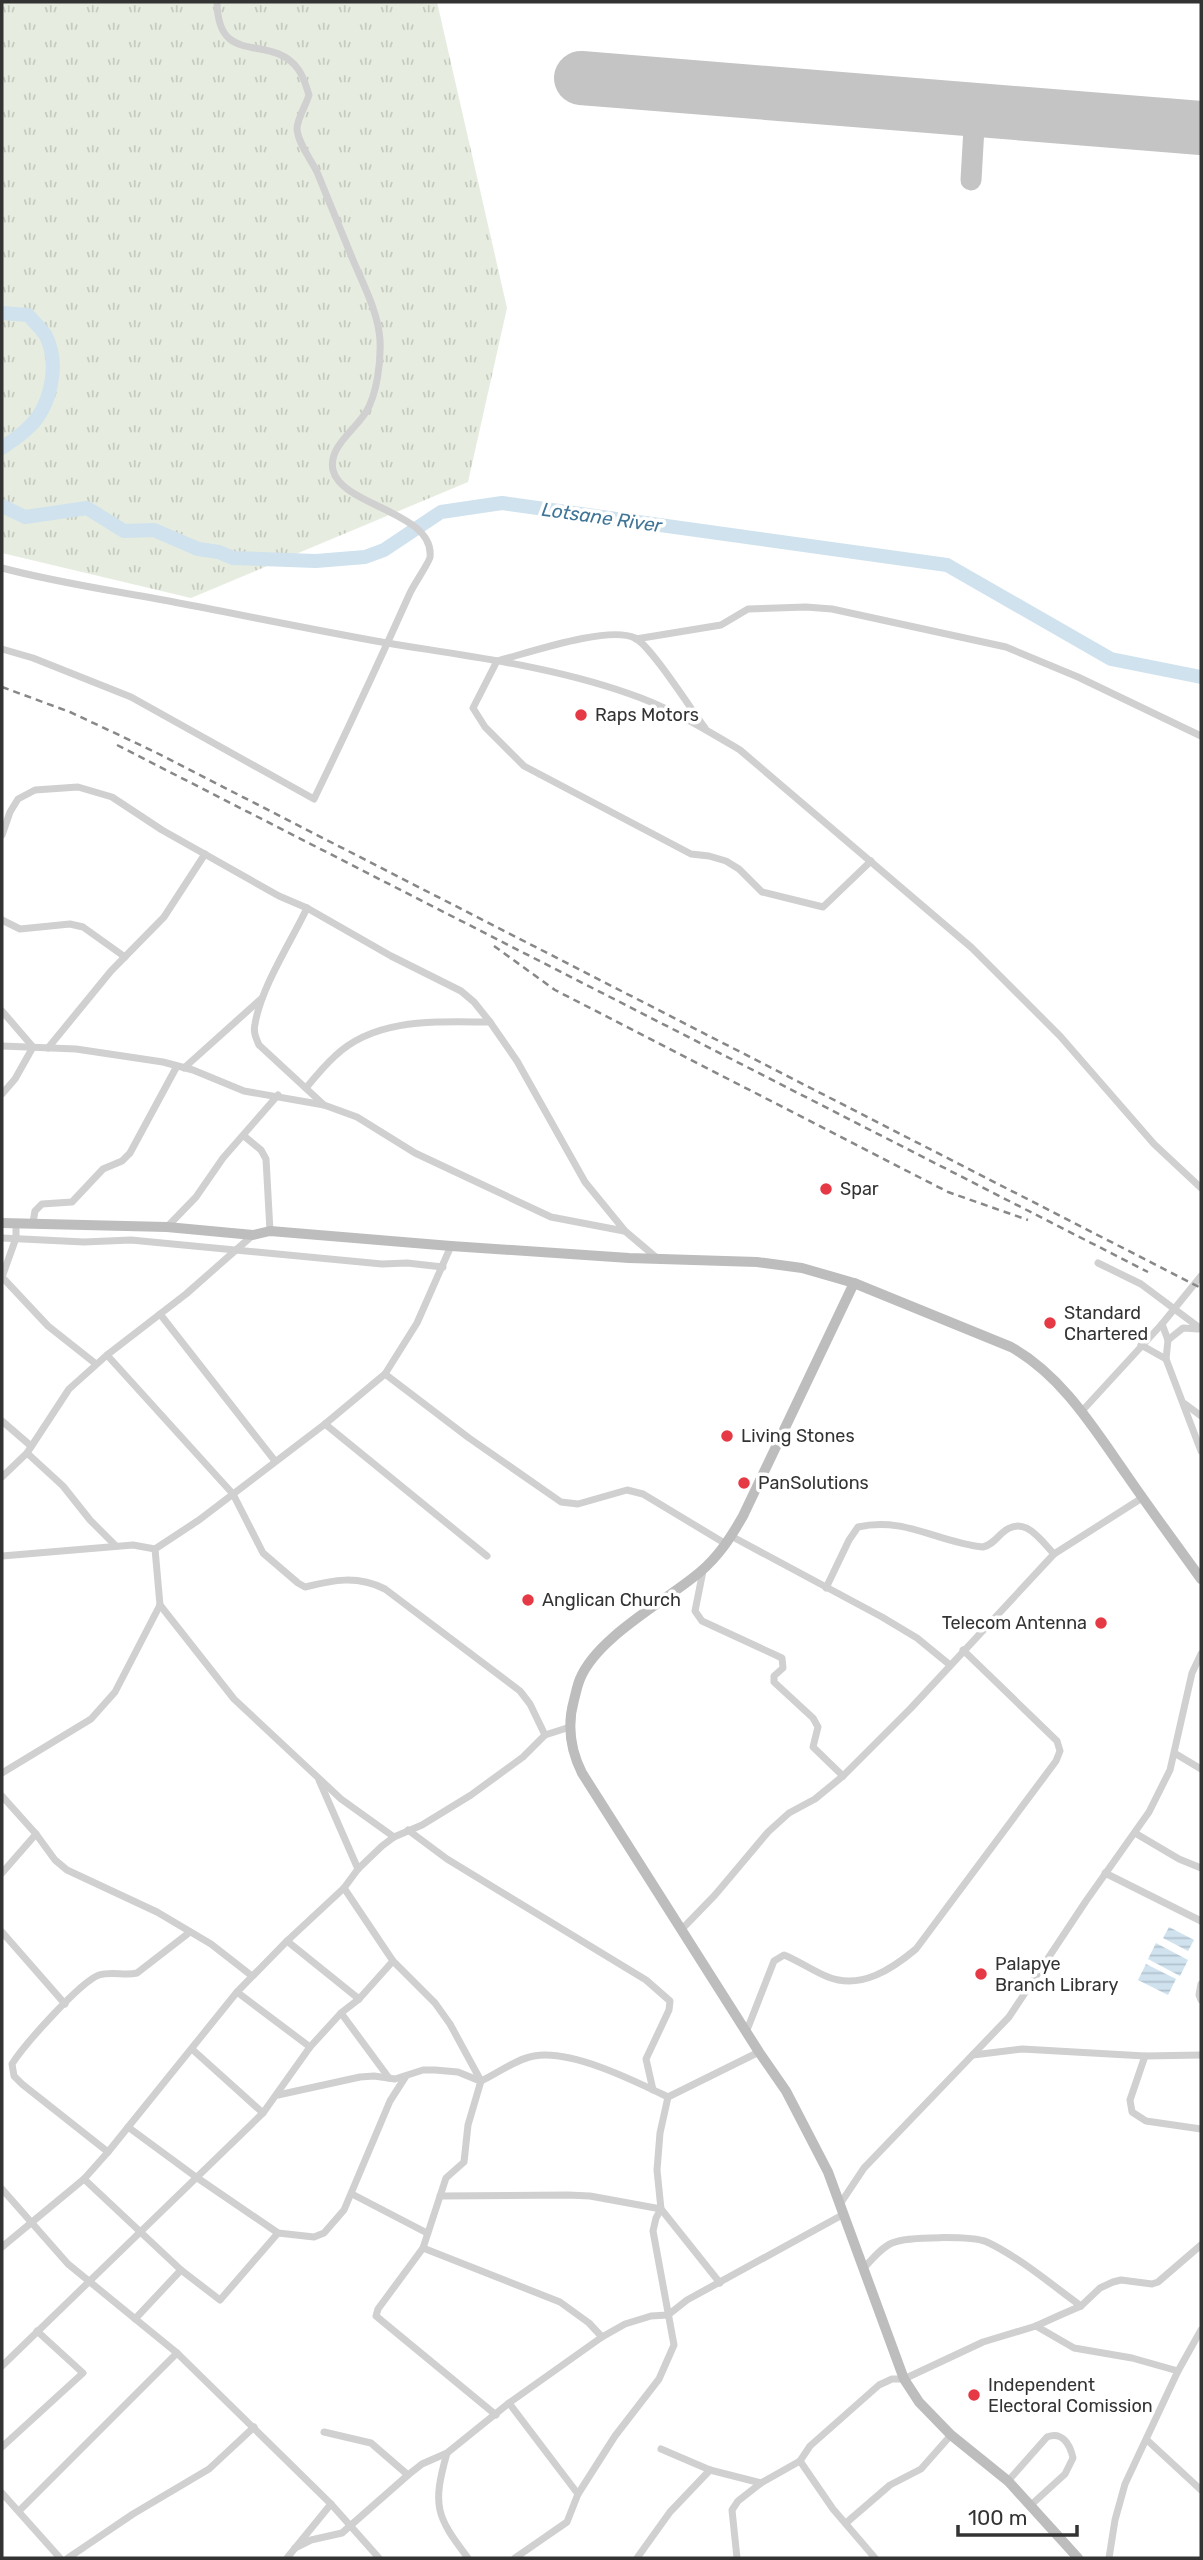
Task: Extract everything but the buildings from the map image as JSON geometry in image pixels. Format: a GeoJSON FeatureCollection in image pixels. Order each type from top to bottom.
{"type":"FeatureCollection","features":[{"type":"Feature","properties":{"kind":"street"},"geometry":{"type":"LineString","coordinates":[[2,649],[33,658],[131,697],[314,799],[388,643],[416,577],[430,560],[430,545],[423,535],[393,512],[366,501],[342,484],[333,471],[332,456],[367,411],[374,388],[380,340],[374,310],[316,170],[297,132],[298,122],[309,95],[304,79],[297,67],[284,57],[240,46],[229,39],[217,20],[217,2]]}},
{"type":"Feature","properties":{"kind":"street"},"geometry":{"type":"LineString","coordinates":[[2,568],[86,588],[572,676],[643,699],[705,729],[740,750],[972,948],[1060,1036],[1154,1144],[1201,1188]]}},
{"type":"Feature","properties":{"kind":"street"},"geometry":{"type":"LineString","coordinates":[[871,861],[823,907],[762,892],[739,869],[726,861],[691,854],[524,766],[485,727],[473,708],[498,661],[607,633],[636,639],[721,625],[748,609],[832,609],[1006,647],[1079,677],[1201,736]]}},
{"type":"Feature","properties":{"kind":"street"},"geometry":{"type":"LineString","coordinates":[[636,639],[657,661],[705,729]]}},
{"type":"Feature","properties":{"kind":"street"},"geometry":{"type":"LineString","coordinates":[[2,835],[18,799],[36,790],[78,787],[112,797],[162,830],[279,896],[307,908],[391,956],[461,991],[490,1021],[517,1061],[579,1173],[625,1231],[658,1259]]}},
{"type":"Feature","properties":{"kind":"street"},"geometry":{"type":"LineString","coordinates":[[48,1048],[125,957],[164,917],[205,854]]}},
{"type":"Feature","properties":{"kind":"street"},"geometry":{"type":"LineString","coordinates":[[307,908],[263,998],[254,1026],[259,1045],[324,1105]]}},
{"type":"Feature","properties":{"kind":"street"},"geometry":{"type":"LineString","coordinates":[[2,920],[20,929],[70,924],[83,927],[125,957]]}},
{"type":"Feature","properties":{"kind":"street"},"geometry":{"type":"LineString","coordinates":[[33,1222],[35,1211],[43,1205],[72,1202],[103,1169],[122,1161],[130,1153],[181,1067],[263,998]]}},
{"type":"Feature","properties":{"kind":"street"},"geometry":{"type":"LineString","coordinates":[[2,1011],[33,1047]]}},
{"type":"Feature","properties":{"kind":"street"},"geometry":{"type":"LineString","coordinates":[[306,1088],[336,1054],[375,1030],[423,1022],[490,1021]]}},
{"type":"Feature","properties":{"kind":"street"},"geometry":{"type":"LineString","coordinates":[[2,1046],[76,1049],[181,1067],[244,1091],[324,1105],[357,1117],[415,1153],[551,1217],[625,1231]]}},
{"type":"Feature","properties":{"kind":"street"},"geometry":{"type":"LineString","coordinates":[[2,1094],[15,1079],[33,1047]]}},
{"type":"Feature","properties":{"kind":"street"},"geometry":{"type":"LineString","coordinates":[[167,1227],[196,1197],[223,1158],[278,1096]]}},
{"type":"Feature","properties":{"kind":"street"},"geometry":{"type":"LineString","coordinates":[[244,1136],[261,1150],[266,1159],[270,1231]]}},
{"type":"Feature","properties":{"kind":"street"},"geometry":{"type":"LineString","coordinates":[[2,1223],[167,1227],[253,1235],[270,1231],[451,1246],[658,1259],[757,1262],[802,1268],[854,1283],[1011,1347],[1033,1360],[1082,1411],[1201,1579]]}},
{"type":"Feature","properties":{"kind":"street"},"geometry":{"type":"LineString","coordinates":[[16,1224],[16,1238],[2,1277],[48,1326],[96,1364]]}},
{"type":"Feature","properties":{"kind":"street"},"geometry":{"type":"LineString","coordinates":[[2,1477],[29,1449],[69,1389],[253,1235]]}},
{"type":"Feature","properties":{"kind":"street"},"geometry":{"type":"LineString","coordinates":[[2,1238],[84,1242],[131,1240],[382,1264],[407,1263],[443,1267]]}},
{"type":"Feature","properties":{"kind":"street"},"geometry":{"type":"LineString","coordinates":[[2,1556],[133,1545],[155,1549],[325,1424],[385,1374],[417,1324],[451,1246]]}},
{"type":"Feature","properties":{"kind":"street"},"geometry":{"type":"LineString","coordinates":[[1098,1263],[1141,1284],[1201,1329]]}},
{"type":"Feature","properties":{"kind":"street"},"geometry":{"type":"LineString","coordinates":[[1082,1411],[1162,1324],[1201,1276]]}},
{"type":"Feature","properties":{"kind":"street"},"geometry":{"type":"LineString","coordinates":[[854,1283],[729,1540],[703,1570],[618,1634],[597,1654],[581,1677],[572,1707],[570,1727],[573,1754],[582,1773],[786,2091],[828,2172],[904,2379],[919,2402],[951,2435],[1008,2481],[1077,2558]]}},
{"type":"Feature","properties":{"kind":"street"},"geometry":{"type":"LineString","coordinates":[[160,1314],[275,1461]]}},
{"type":"Feature","properties":{"kind":"street"},"geometry":{"type":"LineString","coordinates":[[1162,1324],[1168,1340],[1166,1359],[1201,1451]]}},
{"type":"Feature","properties":{"kind":"street"},"geometry":{"type":"LineString","coordinates":[[1168,1340],[1183,1328],[1201,1329]]}},
{"type":"Feature","properties":{"kind":"street"},"geometry":{"type":"LineString","coordinates":[[1141,1345],[1166,1359]]}},
{"type":"Feature","properties":{"kind":"street"},"geometry":{"type":"LineString","coordinates":[[107,1356],[233,1494],[263,1553],[305,1587],[325,1581],[369,1581],[385,1589],[520,1691],[530,1704],[545,1735]]}},
{"type":"Feature","properties":{"kind":"street"},"geometry":{"type":"LineString","coordinates":[[385,1374],[469,1438],[561,1502],[578,1504],[627,1490],[643,1494],[917,1638],[950,1665]]}},
{"type":"Feature","properties":{"kind":"street"},"geometry":{"type":"LineString","coordinates":[[1184,1403],[1201,1416]]}},
{"type":"Feature","properties":{"kind":"street"},"geometry":{"type":"LineString","coordinates":[[2,1420],[116,1546]]}},
{"type":"Feature","properties":{"kind":"street"},"geometry":{"type":"LineString","coordinates":[[325,1424],[487,1556]]}},
{"type":"Feature","properties":{"kind":"street"},"geometry":{"type":"LineString","coordinates":[[682,1928],[789,1812],[815,1800],[843,1776],[1054,1554],[1142,1498]]}},
{"type":"Feature","properties":{"kind":"street"},"geometry":{"type":"LineString","coordinates":[[826,1588],[858,1527],[874,1523],[893,1524],[983,1547],[1012,1525],[1022,1525],[1034,1532],[1054,1554]]}},
{"type":"Feature","properties":{"kind":"street"},"geometry":{"type":"LineString","coordinates":[[2,1773],[75,1730],[105,1706],[127,1670],[160,1605],[155,1549]]}},
{"type":"Feature","properties":{"kind":"street"},"geometry":{"type":"LineString","coordinates":[[703,1570],[695,1611],[702,1621],[782,1658],[783,1668],[774,1676],[774,1682],[813,1718],[818,1727],[813,1747],[843,1776]]}},
{"type":"Feature","properties":{"kind":"street"},"geometry":{"type":"LineString","coordinates":[[160,1605],[234,1699],[341,1799],[394,1837]]}},
{"type":"Feature","properties":{"kind":"street"},"geometry":{"type":"LineString","coordinates":[[747,2030],[774,1961],[779,1956],[784,1955],[828,1977],[844,1981],[878,1975],[894,1967],[916,1949],[1056,1761],[1060,1751],[1057,1741],[963,1650]]}},
{"type":"Feature","properties":{"kind":"street"},"geometry":{"type":"LineString","coordinates":[[295,2548],[351,2527],[408,2474],[447,2453],[509,2403],[602,2337],[638,2320],[668,2315],[687,2300],[842,2209],[864,2168],[1009,2017],[1105,1873],[1135,1833],[1166,1780],[1175,1754],[1192,1673],[1201,1654]]}},
{"type":"Feature","properties":{"kind":"street"},"geometry":{"type":"LineString","coordinates":[[2,2247],[84,2179],[237,1992],[344,1888],[358,1869],[394,1837],[422,1825],[471,1795],[523,1757],[545,1735],[570,1727]]}},
{"type":"Feature","properties":{"kind":"street"},"geometry":{"type":"LineString","coordinates":[[1175,1754],[1201,1769]]}},
{"type":"Feature","properties":{"kind":"street"},"geometry":{"type":"LineString","coordinates":[[318,1778],[358,1869]]}},
{"type":"Feature","properties":{"kind":"street"},"geometry":{"type":"LineString","coordinates":[[2,1796],[55,1860],[67,1870],[124,1895],[211,1944],[252,1976]]}},
{"type":"Feature","properties":{"kind":"street"},"geometry":{"type":"LineString","coordinates":[[408,1830],[447,1859],[646,1980],[664,1994],[670,2001],[669,2010],[646,2059],[653,2090]]}},
{"type":"Feature","properties":{"kind":"street"},"geometry":{"type":"LineString","coordinates":[[1135,1833],[1179,1859],[1201,1868]]}},
{"type":"Feature","properties":{"kind":"street"},"geometry":{"type":"LineString","coordinates":[[2,1872],[36,1834]]}},
{"type":"Feature","properties":{"kind":"street"},"geometry":{"type":"LineString","coordinates":[[1105,1873],[1201,1920]]}},
{"type":"Feature","properties":{"kind":"street"},"geometry":{"type":"LineString","coordinates":[[344,1888],[393,1961],[435,2003],[450,2024],[481,2081],[468,2125],[464,2162],[446,2178],[423,2248],[378,2309],[376,2316],[496,2415]]}},
{"type":"Feature","properties":{"kind":"street"},"geometry":{"type":"LineString","coordinates":[[2,1932],[65,2004]]}},
{"type":"Feature","properties":{"kind":"street"},"geometry":{"type":"LineString","coordinates":[[108,2152],[22,2084],[14,2076],[12,2069],[15,2060],[91,1979],[100,1974],[137,1973],[190,1932]]}},
{"type":"Feature","properties":{"kind":"street"},"geometry":{"type":"LineString","coordinates":[[287,1941],[359,1999]]}},
{"type":"Feature","properties":{"kind":"street"},"geometry":{"type":"LineString","coordinates":[[2,2366],[263,2113],[310,2047],[393,1961]]}},
{"type":"Feature","properties":{"kind":"street"},"geometry":{"type":"LineString","coordinates":[[1201,1984],[1201,2000]]}},
{"type":"Feature","properties":{"kind":"street"},"geometry":{"type":"LineString","coordinates":[[237,1992],[310,2047]]}},
{"type":"Feature","properties":{"kind":"street"},"geometry":{"type":"LineString","coordinates":[[341,2013],[389,2079]]}},
{"type":"Feature","properties":{"kind":"street"},"geometry":{"type":"LineString","coordinates":[[973,2055],[1022,2049],[1145,2056],[1201,2055]]}},
{"type":"Feature","properties":{"kind":"street"},"geometry":{"type":"LineString","coordinates":[[192,2050],[263,2113]]}},
{"type":"Feature","properties":{"kind":"street"},"geometry":{"type":"LineString","coordinates":[[668,2097],[759,2052]]}},
{"type":"Feature","properties":{"kind":"street"},"geometry":{"type":"LineString","coordinates":[[277,2095],[360,2077],[389,2079],[423,2070],[458,2072],[481,2081],[525,2058],[544,2054],[604,2068],[668,2097]]}},
{"type":"Feature","properties":{"kind":"street"},"geometry":{"type":"LineString","coordinates":[[1145,2056],[1130,2100],[1132,2112],[1146,2121],[1201,2129]]}},
{"type":"Feature","properties":{"kind":"street"},"geometry":{"type":"LineString","coordinates":[[128,2127],[278,2233],[314,2237],[324,2233],[338,2218],[352,2194],[390,2101],[407,2076]]}},
{"type":"Feature","properties":{"kind":"street"},"geometry":{"type":"LineString","coordinates":[[668,2097],[660,2133],[657,2171],[661,2209],[720,2283]]}},
{"type":"Feature","properties":{"kind":"street"},"geometry":{"type":"LineString","coordinates":[[84,2179],[181,2270],[219,2300],[278,2233]]}},
{"type":"Feature","properties":{"kind":"street"},"geometry":{"type":"LineString","coordinates":[[2,2189],[88,2282],[177,2353],[331,2504],[379,2558]]}},
{"type":"Feature","properties":{"kind":"street"},"geometry":{"type":"LineString","coordinates":[[352,2194],[427,2233]]}},
{"type":"Feature","properties":{"kind":"street"},"geometry":{"type":"LineString","coordinates":[[440,2196],[568,2194],[661,2209]]}},
{"type":"Feature","properties":{"kind":"street"},"geometry":{"type":"LineString","coordinates":[[515,2558],[567,2522],[578,2494],[615,2436],[659,2379],[674,2345],[653,2231],[661,2209]]}},
{"type":"Feature","properties":{"kind":"street"},"geometry":{"type":"LineString","coordinates":[[864,2268],[884,2248],[899,2241],[918,2238],[979,2239],[1005,2252],[1081,2305]]}},
{"type":"Feature","properties":{"kind":"street"},"geometry":{"type":"LineString","coordinates":[[737,2558],[732,2510],[738,2501],[761,2483],[800,2461],[810,2446],[879,2385],[891,2379],[904,2379],[925,2371],[983,2342],[1036,2326],[1081,2305],[1100,2288],[1121,2280],[1152,2284],[1158,2282],[1201,2245]]}},
{"type":"Feature","properties":{"kind":"street"},"geometry":{"type":"LineString","coordinates":[[423,2248],[560,2302],[589,2323],[602,2337]]}},
{"type":"Feature","properties":{"kind":"street"},"geometry":{"type":"LineString","coordinates":[[135,2319],[181,2270]]}},
{"type":"Feature","properties":{"kind":"street"},"geometry":{"type":"LineString","coordinates":[[1036,2326],[1073,2348],[1132,2358],[1178,2371]]}},
{"type":"Feature","properties":{"kind":"street"},"geometry":{"type":"LineString","coordinates":[[1109,2558],[1125,2484],[1178,2371],[1201,2330]]}},
{"type":"Feature","properties":{"kind":"street"},"geometry":{"type":"LineString","coordinates":[[2,2447],[83,2373],[37,2331]]}},
{"type":"Feature","properties":{"kind":"street"},"geometry":{"type":"LineString","coordinates":[[19,2511],[177,2353]]}},
{"type":"Feature","properties":{"kind":"street"},"geometry":{"type":"LineString","coordinates":[[509,2403],[578,2494]]}},
{"type":"Feature","properties":{"kind":"street"},"geometry":{"type":"LineString","coordinates":[[68,2558],[133,2514],[209,2469],[254,2427]]}},
{"type":"Feature","properties":{"kind":"street"},"geometry":{"type":"LineString","coordinates":[[324,2432],[371,2443],[408,2474]]}},
{"type":"Feature","properties":{"kind":"street"},"geometry":{"type":"LineString","coordinates":[[845,2523],[890,2485],[921,2469],[951,2435]]}},
{"type":"Feature","properties":{"kind":"street"},"geometry":{"type":"LineString","coordinates":[[1008,2481],[1047,2437],[1053,2435],[1065,2440],[1073,2458],[1070,2467],[1031,2505]]}},
{"type":"Feature","properties":{"kind":"street"},"geometry":{"type":"LineString","coordinates":[[1147,2440],[1201,2490]]}},
{"type":"Feature","properties":{"kind":"street"},"geometry":{"type":"LineString","coordinates":[[661,2449],[710,2470],[761,2483]]}},
{"type":"Feature","properties":{"kind":"street"},"geometry":{"type":"LineString","coordinates":[[447,2453],[440,2477],[438,2502],[444,2525],[468,2558]]}},
{"type":"Feature","properties":{"kind":"street"},"geometry":{"type":"LineString","coordinates":[[800,2461],[845,2523],[875,2558]]}},
{"type":"Feature","properties":{"kind":"street"},"geometry":{"type":"LineString","coordinates":[[637,2558],[670,2512],[710,2470]]}},
{"type":"Feature","properties":{"kind":"street"},"geometry":{"type":"LineString","coordinates":[[2,2493],[60,2558]]}},
{"type":"Feature","properties":{"kind":"street"},"geometry":{"type":"LineString","coordinates":[[287,2558],[331,2504]]}},
{"type":"Feature","properties":{"kind":"green space"},"geometry":{"type":"Polygon","coordinates":[[[2,2],[437,2],[507,308],[468,482],[191,598],[2,553],[2,2]]]}},
{"type":"Feature","properties":{"kind":"water"},"geometry":{"type":"Polygon","coordinates":[[[1169,1927],[1194,1940],[1188,1951],[1163,1938],[1169,1927]]]}},
{"type":"Feature","properties":{"kind":"water"},"geometry":{"type":"Polygon","coordinates":[[[1156,1943],[1188,1960],[1180,1976],[1148,1959],[1156,1943]]]}},
{"type":"Feature","properties":{"kind":"water"},"geometry":{"type":"Polygon","coordinates":[[[1146,1964],[1176,1979],[1168,1995],[1138,1980],[1146,1964]]]}},
{"type":"Feature","properties":{"kind":"waterway","name":"Lotsane River"},"geometry":{"type":"LineString","coordinates":[[2,313],[28,315],[40,328],[50,347],[53,372],[47,397],[36,419],[22,434],[2,448]]}},
{"type":"Feature","properties":{"kind":"waterway","name":"Lotsane River"},"geometry":{"type":"LineString","coordinates":[[2,506],[25,517],[87,508],[124,531],[154,530],[198,549],[219,552],[233,558],[316,561],[365,557],[384,550],[441,512],[502,503],[947,565],[1111,659],[1201,677]]}},
{"type":"Feature","properties":{"kind":"taxiway"},"geometry":{"type":"LineString","coordinates":[[971,180],[975,110]]}},
{"type":"Feature","properties":{"kind":"runway"},"geometry":{"type":"LineString","coordinates":[[581,78],[1201,128]]}},
{"type":"Feature","properties":{"kind":"railway"},"geometry":{"type":"LineString","coordinates":[[2,687],[70,712],[153,751],[1201,1288]]}},
{"type":"Feature","properties":{"kind":"railway"},"geometry":{"type":"LineString","coordinates":[[117,745],[1148,1272]]}},
{"type":"Feature","properties":{"kind":"railway"},"geometry":{"type":"LineString","coordinates":[[494,946],[555,990],[948,1192],[1028,1220]]}},
{"type":"Feature","properties":{"kind":"place","name":"Raps Motors"},"geometry":{"type":"Point","coordinates":[581,715]}},
{"type":"Feature","properties":{"kind":"place","name":"Spar"},"geometry":{"type":"Point","coordinates":[826,1189]}},
{"type":"Feature","properties":{"kind":"place","name":"Standard Chartered"},"geometry":{"type":"Point","coordinates":[1050,1323]}},
{"type":"Feature","properties":{"kind":"place","name":"Living Stones"},"geometry":{"type":"Point","coordinates":[727,1436]}},
{"type":"Feature","properties":{"kind":"place","name":"PanSolutions"},"geometry":{"type":"Point","coordinates":[744,1483]}},
{"type":"Feature","properties":{"kind":"place","name":"Anglican Church"},"geometry":{"type":"Point","coordinates":[528,1600]}},
{"type":"Feature","properties":{"kind":"place","name":"Telecom Antenna"},"geometry":{"type":"Point","coordinates":[1101,1623]}},
{"type":"Feature","properties":{"kind":"place","name":"Palapye Branch Library"},"geometry":{"type":"Point","coordinates":[981,1974]}},
{"type":"Feature","properties":{"kind":"place","name":"Independent Electoral Comission"},"geometry":{"type":"Point","coordinates":[974,2395]}}]}
